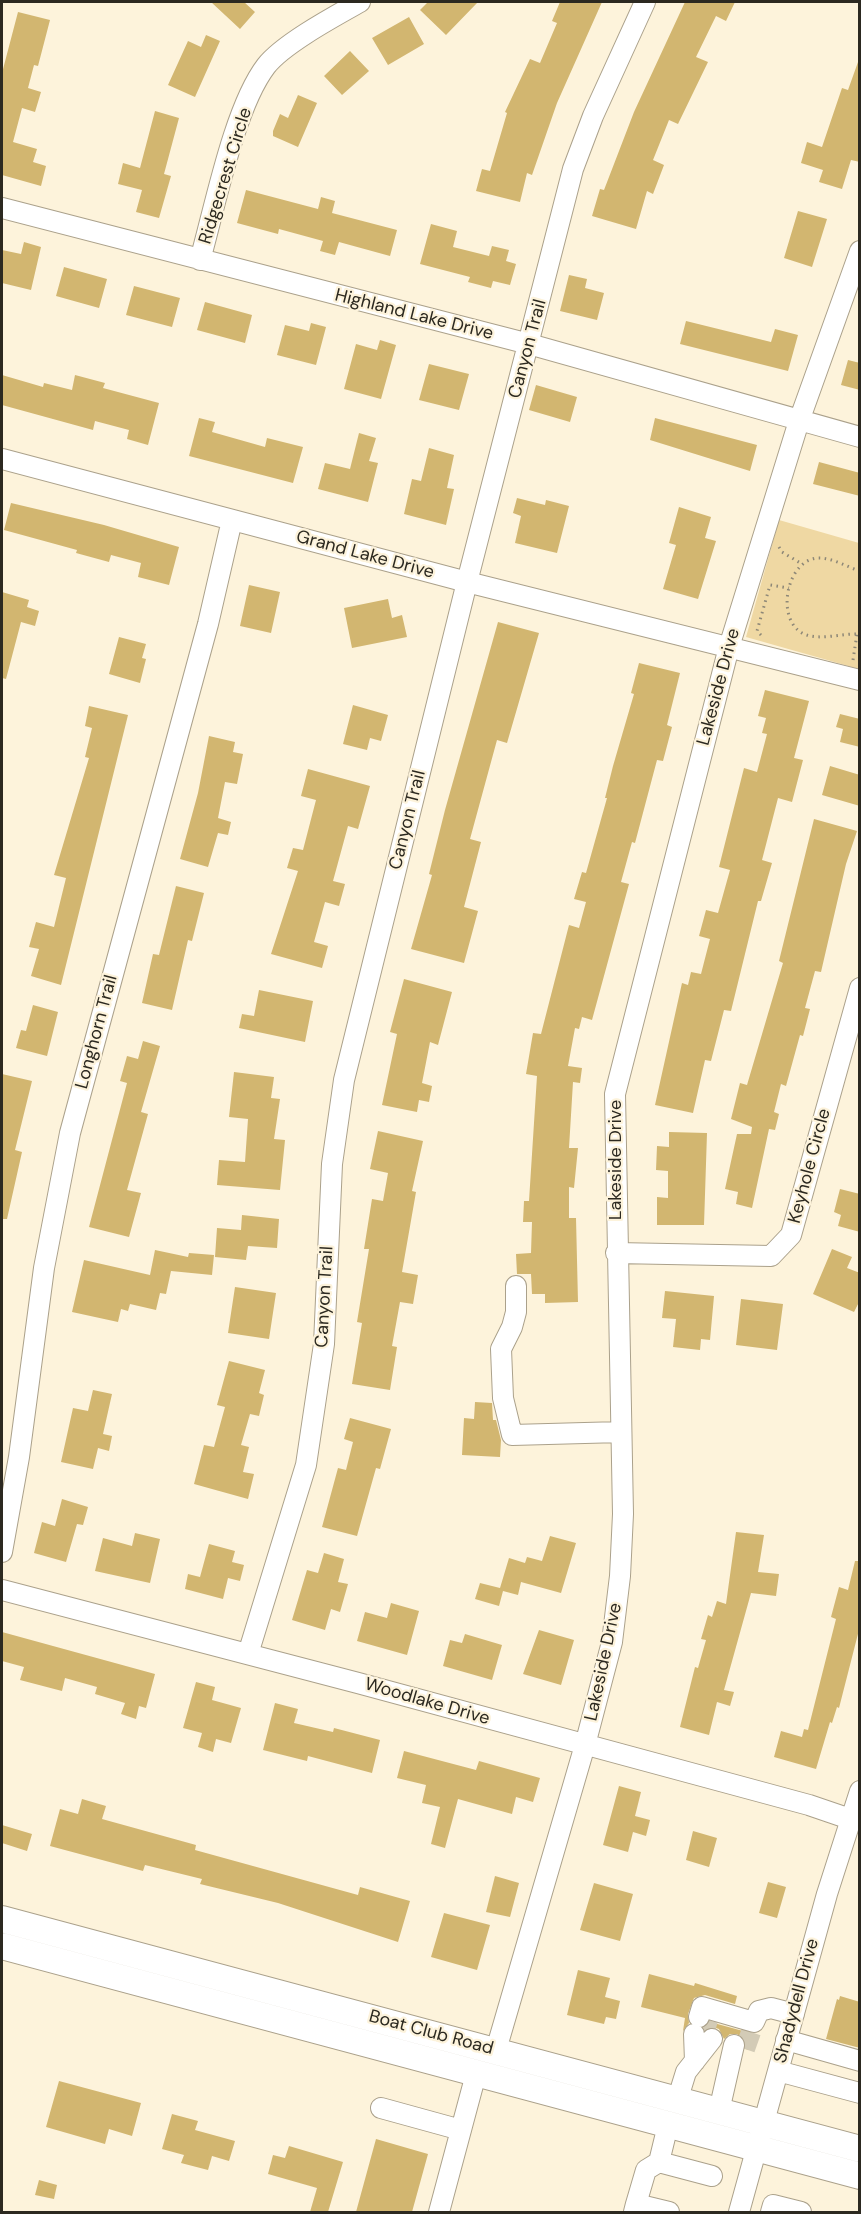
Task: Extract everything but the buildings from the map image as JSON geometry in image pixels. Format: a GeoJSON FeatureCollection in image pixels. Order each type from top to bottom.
{"type":"FeatureCollection","features":[{"type":"Feature","properties":{"kind":"main road","name":"Boat Club Road"},"geometry":{"type":"LineString","coordinates":[[2,1919],[496,2050],[764,2124],[858,2145]]}},
{"type":"Feature","properties":{"kind":"main road","name":"Boat Club Road"},"geometry":{"type":"LineString","coordinates":[[2,1946],[860,2176]]}},
{"type":"Feature","properties":{"kind":"street","name":"Ridgecrest Circle"},"geometry":{"type":"LineString","coordinates":[[200,260],[241,117],[266,68],[278,54],[360,2]]}},
{"type":"Feature","properties":{"kind":"street","name":"Canyon Trail"},"geometry":{"type":"LineString","coordinates":[[248,1654],[306,1465],[324,1344],[332,1164],[344,1080],[467,582],[573,169],[593,116],[645,2]]}},
{"type":"Feature","properties":{"kind":"street","name":"Highland Lake Drive"},"geometry":{"type":"LineString","coordinates":[[2,208],[529,344],[860,437]]}},
{"type":"Feature","properties":{"kind":"street","name":"Lakeside Drive"},"geometry":{"type":"LineString","coordinates":[[496,2050],[585,1745],[612,1642],[620,1576],[623,1514],[616,1252],[615,1094],[729,647],[799,421],[860,251]]}},
{"type":"Feature","properties":{"kind":"street","name":"Grand Lake Drive"},"geometry":{"type":"LineString","coordinates":[[2,459],[467,582],[729,647]]}},
{"type":"Feature","properties":{"kind":"street","name":"Longhorn Trail"},"geometry":{"type":"LineString","coordinates":[[2,1552],[19,1458],[44,1268],[70,1133],[208,624],[232,520]]}},
{"type":"Feature","properties":{"kind":"street"},"geometry":{"type":"LineString","coordinates":[[729,647],[860,680]]}},
{"type":"Feature","properties":{"kind":"street","name":"Keyhole Circle"},"geometry":{"type":"LineString","coordinates":[[616,1252],[771,1256],[791,1235],[860,988]]}},
{"type":"Feature","properties":{"kind":"street"},"geometry":{"type":"LineString","coordinates":[[516,1286],[516,1312],[509,1335],[501,1348],[503,1398],[512,1435],[621,1432]]}},
{"type":"Feature","properties":{"kind":"street","name":"Woodlake Drive"},"geometry":{"type":"LineString","coordinates":[[2,1590],[585,1745],[850,1819]]}},
{"type":"Feature","properties":{"kind":"street","name":"Shadydell Drive"},"geometry":{"type":"LineString","coordinates":[[740,2212],[786,2040],[860,1791]]}},
{"type":"Feature","properties":{"kind":"street"},"geometry":{"type":"LineString","coordinates":[[719,2111],[730,2070],[744,2032],[759,2011],[771,2008],[794,2014]]}},
{"type":"Feature","properties":{"kind":"street"},"geometry":{"type":"LineString","coordinates":[[677,2101],[686,2072],[696,2061],[708,2024],[744,2032]]}},
{"type":"Feature","properties":{"kind":"street"},"geometry":{"type":"LineString","coordinates":[[786,2040],[860,2061]]}},
{"type":"Feature","properties":{"kind":"street"},"geometry":{"type":"LineString","coordinates":[[696,2061],[730,2070]]}},
{"type":"Feature","properties":{"kind":"street"},"geometry":{"type":"LineString","coordinates":[[778,2072],[860,2093]]}},
{"type":"Feature","properties":{"kind":"street"},"geometry":{"type":"LineString","coordinates":[[439,2212],[476,2074]]}},
{"type":"Feature","properties":{"kind":"street"},"geometry":{"type":"LineString","coordinates":[[381,2108],[461,2130]]}},
{"type":"Feature","properties":{"kind":"street"},"geometry":{"type":"LineString","coordinates":[[668,2125],[659,2162],[646,2170],[635,2208],[669,2212]]}},
{"type":"Feature","properties":{"kind":"street"},"geometry":{"type":"LineString","coordinates":[[659,2162],[712,2176]]}},
{"type":"Feature","properties":{"kind":"street"},"geometry":{"type":"LineString","coordinates":[[771,2212],[773,2205],[801,2212]]}},
{"type":"Feature","properties":{"kind":"path"},"geometry":{"type":"LineString","coordinates":[[781,541],[782,552],[803,565]]}},
{"type":"Feature","properties":{"kind":"path"},"geometry":{"type":"LineString","coordinates":[[853,660],[858,634],[818,636],[802,633],[789,619],[787,611],[789,588],[803,565],[818,558],[860,571]]}},
{"type":"Feature","properties":{"kind":"path"},"geometry":{"type":"LineString","coordinates":[[762,636],[758,631],[770,585],[789,588]]}},
{"type":"Feature","properties":{"kind":"path"},"geometry":{"type":"LineString","coordinates":[[844,658],[860,662]]}},
{"type":"Feature","properties":{"kind":"shaded area"},"geometry":{"type":"Polygon","coordinates":[[[779,520],[859,543],[859,669],[746,637],[779,520]]]}},
{"type":"Feature","properties":{"kind":"tunnel"},"geometry":{"type":"LineString","coordinates":[[703,2037],[708,2020]]}},
{"type":"Feature","properties":{"kind":"tunnel"},"geometry":{"type":"LineString","coordinates":[[745,2049],[751,2032]]}}]}
